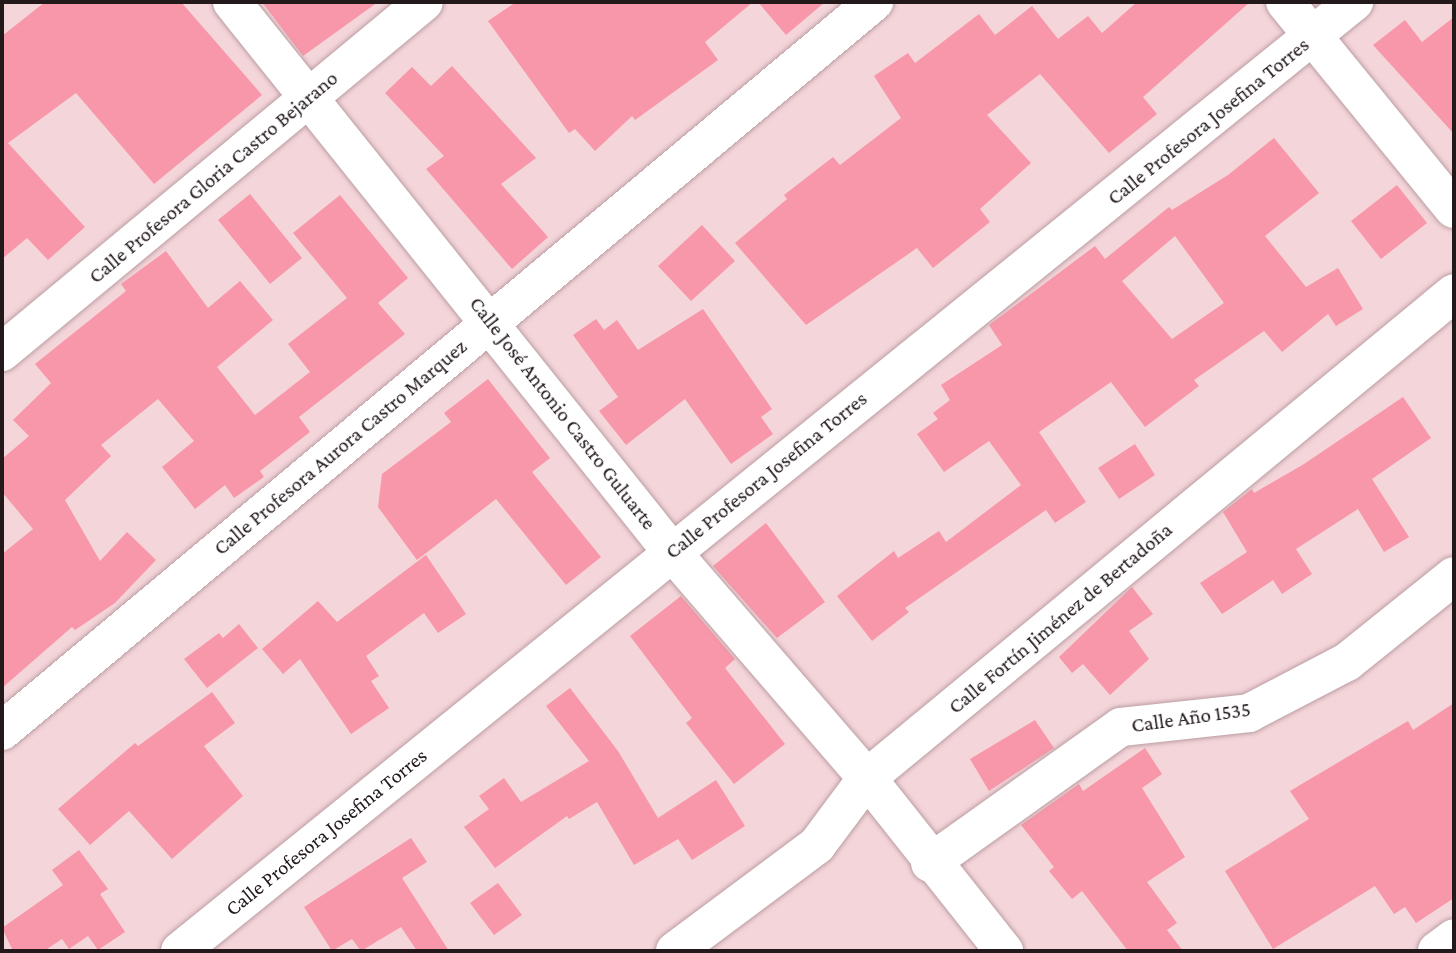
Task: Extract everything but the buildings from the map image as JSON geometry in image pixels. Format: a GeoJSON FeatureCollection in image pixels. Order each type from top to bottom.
{"type":"FeatureCollection","features":[{"type":"Feature","properties":{"kind":"street","name":"Calle José Antonio Castro Guluarte"},"geometry":{"type":"LineString","coordinates":[[232,2],[310,96],[671,551],[867,778],[930,863],[1004,951]]}},
{"type":"Feature","properties":{"kind":"street","name":"Calle Profesora Gloria Castro Bejarano"},"geometry":{"type":"LineString","coordinates":[[2,352],[424,2]]}},
{"type":"Feature","properties":{"kind":"street","name":"Calle Profesora Aurora Castro Marquez"},"geometry":{"type":"LineString","coordinates":[[2,731],[489,321],[874,2]]}},
{"type":"Feature","properties":{"kind":"street"},"geometry":{"type":"LineString","coordinates":[[1285,2],[1454,209]]}},
{"type":"Feature","properties":{"kind":"street","name":"Calle Profesora Josefina Torres"},"geometry":{"type":"LineString","coordinates":[[180,951],[671,551],[1354,2]]}},
{"type":"Feature","properties":{"kind":"street","name":"Calle Fortín Jiménez de Bertadoña"},"geometry":{"type":"LineString","coordinates":[[675,951],[817,845],[867,778],[1454,293]]}},
{"type":"Feature","properties":{"kind":"street","name":"Calle Año 1535"},"geometry":{"type":"LineString","coordinates":[[930,863],[1121,727],[1248,713],[1347,662],[1454,576]]}},
{"type":"Feature","properties":{"kind":"street"},"geometry":{"type":"LineString","coordinates":[[1437,951],[1454,938]]}}]}
